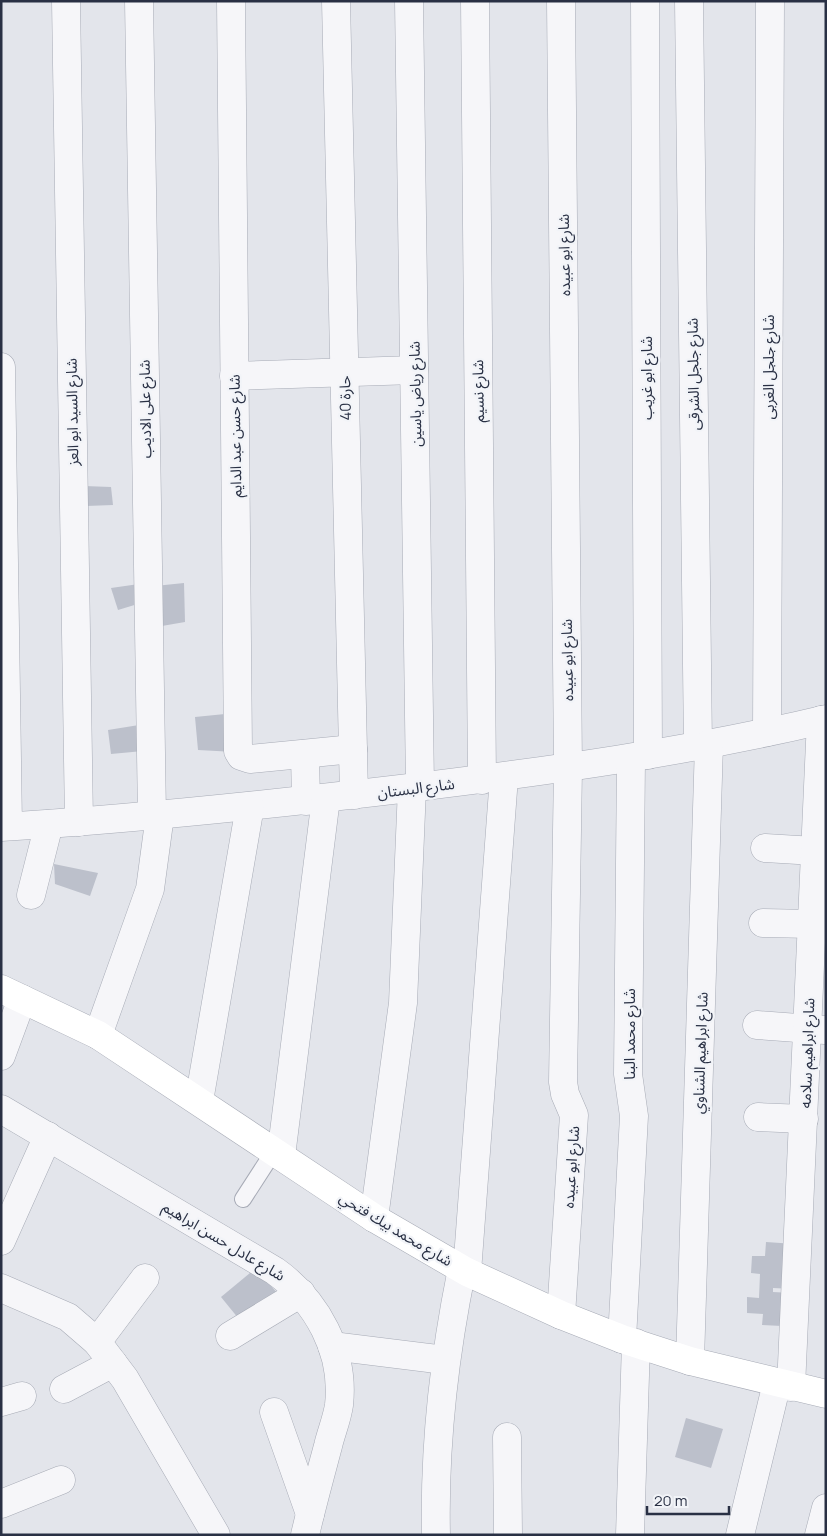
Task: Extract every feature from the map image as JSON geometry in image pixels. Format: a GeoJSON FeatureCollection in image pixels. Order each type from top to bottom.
{"type":"FeatureCollection","features":[{"type":"Feature","properties":{"kind":"street","name":"شارع السيد ابو العز"},"geometry":{"type":"LineString","coordinates":[[66,1],[78,822]]}},
{"type":"Feature","properties":{"kind":"street","name":"شارع على الاديب"},"geometry":{"type":"LineString","coordinates":[[98,1035],[150,889],[157,852],[139,1]]}},
{"type":"Feature","properties":{"kind":"street","name":"شارع حسن عبد الدايم"},"geometry":{"type":"LineString","coordinates":[[231,1],[238,751],[240,756],[250,759],[353,749]]}},
{"type":"Feature","properties":{"kind":"street","name":"حارة 40"},"geometry":{"type":"LineString","coordinates":[[336,1],[354,795]]}},
{"type":"Feature","properties":{"kind":"street","name":"شارع رياض ياسين"},"geometry":{"type":"LineString","coordinates":[[374,1218],[403,1003],[416,787],[410,1]]}},
{"type":"Feature","properties":{"kind":"street","name":"شارع نسيم"},"geometry":{"type":"LineString","coordinates":[[436,1535],[436,1451],[445,1360],[465,1271],[493,779],[475,1]]}},
{"type":"Feature","properties":{"kind":"street","name":"شارع ابو عبيده"},"geometry":{"type":"LineString","coordinates":[[561,1],[568,768],[563,1082],[565,1094],[574,1116],[561,1315]]}},
{"type":"Feature","properties":{"kind":"street","name":"شارع ابو غريب"},"geometry":{"type":"LineString","coordinates":[[639,757],[645,1]]}},
{"type":"Feature","properties":{"kind":"street","name":"شارع جلجل الشرقى"},"geometry":{"type":"LineString","coordinates":[[689,1],[704,745]]}},
{"type":"Feature","properties":{"kind":"street","name":"شارع جلجل الغربى"},"geometry":{"type":"LineString","coordinates":[[767,732],[770,1]]}},
{"type":"Feature","properties":{"kind":"street"},"geometry":{"type":"LineString","coordinates":[[1,367],[5,827]]}},
{"type":"Feature","properties":{"kind":"street"},"geometry":{"type":"LineString","coordinates":[[234,376],[414,370]]}},
{"type":"Feature","properties":{"kind":"street","name":"شارع البستان"},"geometry":{"type":"LineString","coordinates":[[5,827],[156,816],[493,779],[639,757],[823,719]]}},
{"type":"Feature","properties":{"kind":"street","name":"شارع ابراهيم سلامه"},"geometry":{"type":"LineString","coordinates":[[740,1535],[784,1385],[804,1119],[817,1029],[812,924],[823,719]]}},
{"type":"Feature","properties":{"kind":"street","name":"شارع ابراهيم الشناوي"},"geometry":{"type":"LineString","coordinates":[[690,1361],[704,745]]}},
{"type":"Feature","properties":{"kind":"street"},"geometry":{"type":"LineString","coordinates":[[277,1154],[316,799],[305,754]]}},
{"type":"Feature","properties":{"kind":"street","name":"شارع محمد البنا"},"geometry":{"type":"LineString","coordinates":[[630,1535],[629,1341],[634,1116],[628,1074],[639,757]]}},
{"type":"Feature","properties":{"kind":"street"},"geometry":{"type":"LineString","coordinates":[[199,1101],[250,806]]}},
{"type":"Feature","properties":{"kind":"street"},"geometry":{"type":"LineString","coordinates":[[31,895],[49,824]]}},
{"type":"Feature","properties":{"kind":"street"},"geometry":{"type":"LineString","coordinates":[[765,848],[815,851]]}},
{"type":"Feature","properties":{"kind":"street"},"geometry":{"type":"LineString","coordinates":[[763,922],[812,924]]}},
{"type":"Feature","properties":{"kind":"street"},"geometry":{"type":"LineString","coordinates":[[1,1056],[12,994]]}},
{"type":"Feature","properties":{"kind":"street","name":"شارع محمد بيك فتحي"},"geometry":{"type":"LineString","coordinates":[[12,994],[98,1035],[374,1218],[465,1271],[561,1315],[629,1341],[690,1361],[826,1394]]}},
{"type":"Feature","properties":{"kind":"street"},"geometry":{"type":"LineString","coordinates":[[757,1025],[817,1029]]}},
{"type":"Feature","properties":{"kind":"street","name":"شارع عادل حسن ابراهيم"},"geometry":{"type":"LineString","coordinates":[[2,1112],[48,1136],[275,1270],[301,1293],[320,1318],[332,1346],[337,1365],[339,1406],[307,1524]]}},
{"type":"Feature","properties":{"kind":"street"},"geometry":{"type":"LineString","coordinates":[[758,1117],[804,1119]]}},
{"type":"Feature","properties":{"kind":"street"},"geometry":{"type":"LineString","coordinates":[[1,1241],[48,1136]]}},
{"type":"Feature","properties":{"kind":"street"},"geometry":{"type":"LineString","coordinates":[[64,1389],[105,1352],[145,1278]]}},
{"type":"Feature","properties":{"kind":"street"},"geometry":{"type":"LineString","coordinates":[[1,1288],[68,1317],[105,1352],[125,1379],[216,1535]]}},
{"type":"Feature","properties":{"kind":"street"},"geometry":{"type":"LineString","coordinates":[[230,1336],[301,1293]]}},
{"type":"Feature","properties":{"kind":"street"},"geometry":{"type":"LineString","coordinates":[[332,1346],[445,1360]]}},
{"type":"Feature","properties":{"kind":"street"},"geometry":{"type":"LineString","coordinates":[[274,1412],[307,1524]]}},
{"type":"Feature","properties":{"kind":"street"},"geometry":{"type":"LineString","coordinates":[[507,1437],[508,1535]]}},
{"type":"Feature","properties":{"kind":"street"},"geometry":{"type":"LineString","coordinates":[[1,1504],[61,1480]]}},
{"type":"Feature","properties":{"kind":"street"},"geometry":{"type":"LineString","coordinates":[[819,1535],[826,1508]]}},
{"type":"Feature","properties":{"kind":"lane"},"geometry":{"type":"LineString","coordinates":[[243,1199],[277,1154]]}},
{"type":"Feature","properties":{"kind":"building"},"geometry":{"type":"Polygon","coordinates":[[[84,486],[111,487],[113,505],[86,506],[84,486]]]}},
{"type":"Feature","properties":{"kind":"building"},"geometry":{"type":"Polygon","coordinates":[[[184,583],[185,622],[156,627],[155,586],[184,583]]]}},
{"type":"Feature","properties":{"kind":"building"},"geometry":{"type":"Polygon","coordinates":[[[139,584],[141,603],[118,610],[111,588],[139,584]]]}},
{"type":"Feature","properties":{"kind":"building"},"geometry":{"type":"Polygon","coordinates":[[[235,713],[235,752],[198,750],[195,717],[235,713]]]}},
{"type":"Feature","properties":{"kind":"building"},"geometry":{"type":"Polygon","coordinates":[[[139,725],[143,751],[111,754],[108,730],[139,725]]]}},
{"type":"Feature","properties":{"kind":"building"},"geometry":{"type":"Polygon","coordinates":[[[54,864],[98,873],[90,896],[55,884],[54,864]]]}},
{"type":"Feature","properties":{"kind":"building"},"geometry":{"type":"Polygon","coordinates":[[[766,1242],[795,1244],[793,1289],[773,1288],[773,1292],[792,1293],[782,1326],[762,1325],[763,1314],[747,1313],[747,1297],[759,1298],[760,1274],[751,1273],[752,1256],[765,1256],[766,1242]]]}},
{"type":"Feature","properties":{"kind":"building"},"geometry":{"type":"Polygon","coordinates":[[[256,1268],[278,1294],[243,1324],[221,1297],[256,1268]]]}},
{"type":"Feature","properties":{"kind":"building"},"geometry":{"type":"Polygon","coordinates":[[[686,1418],[723,1429],[711,1468],[675,1457],[686,1418]]]}}]}
